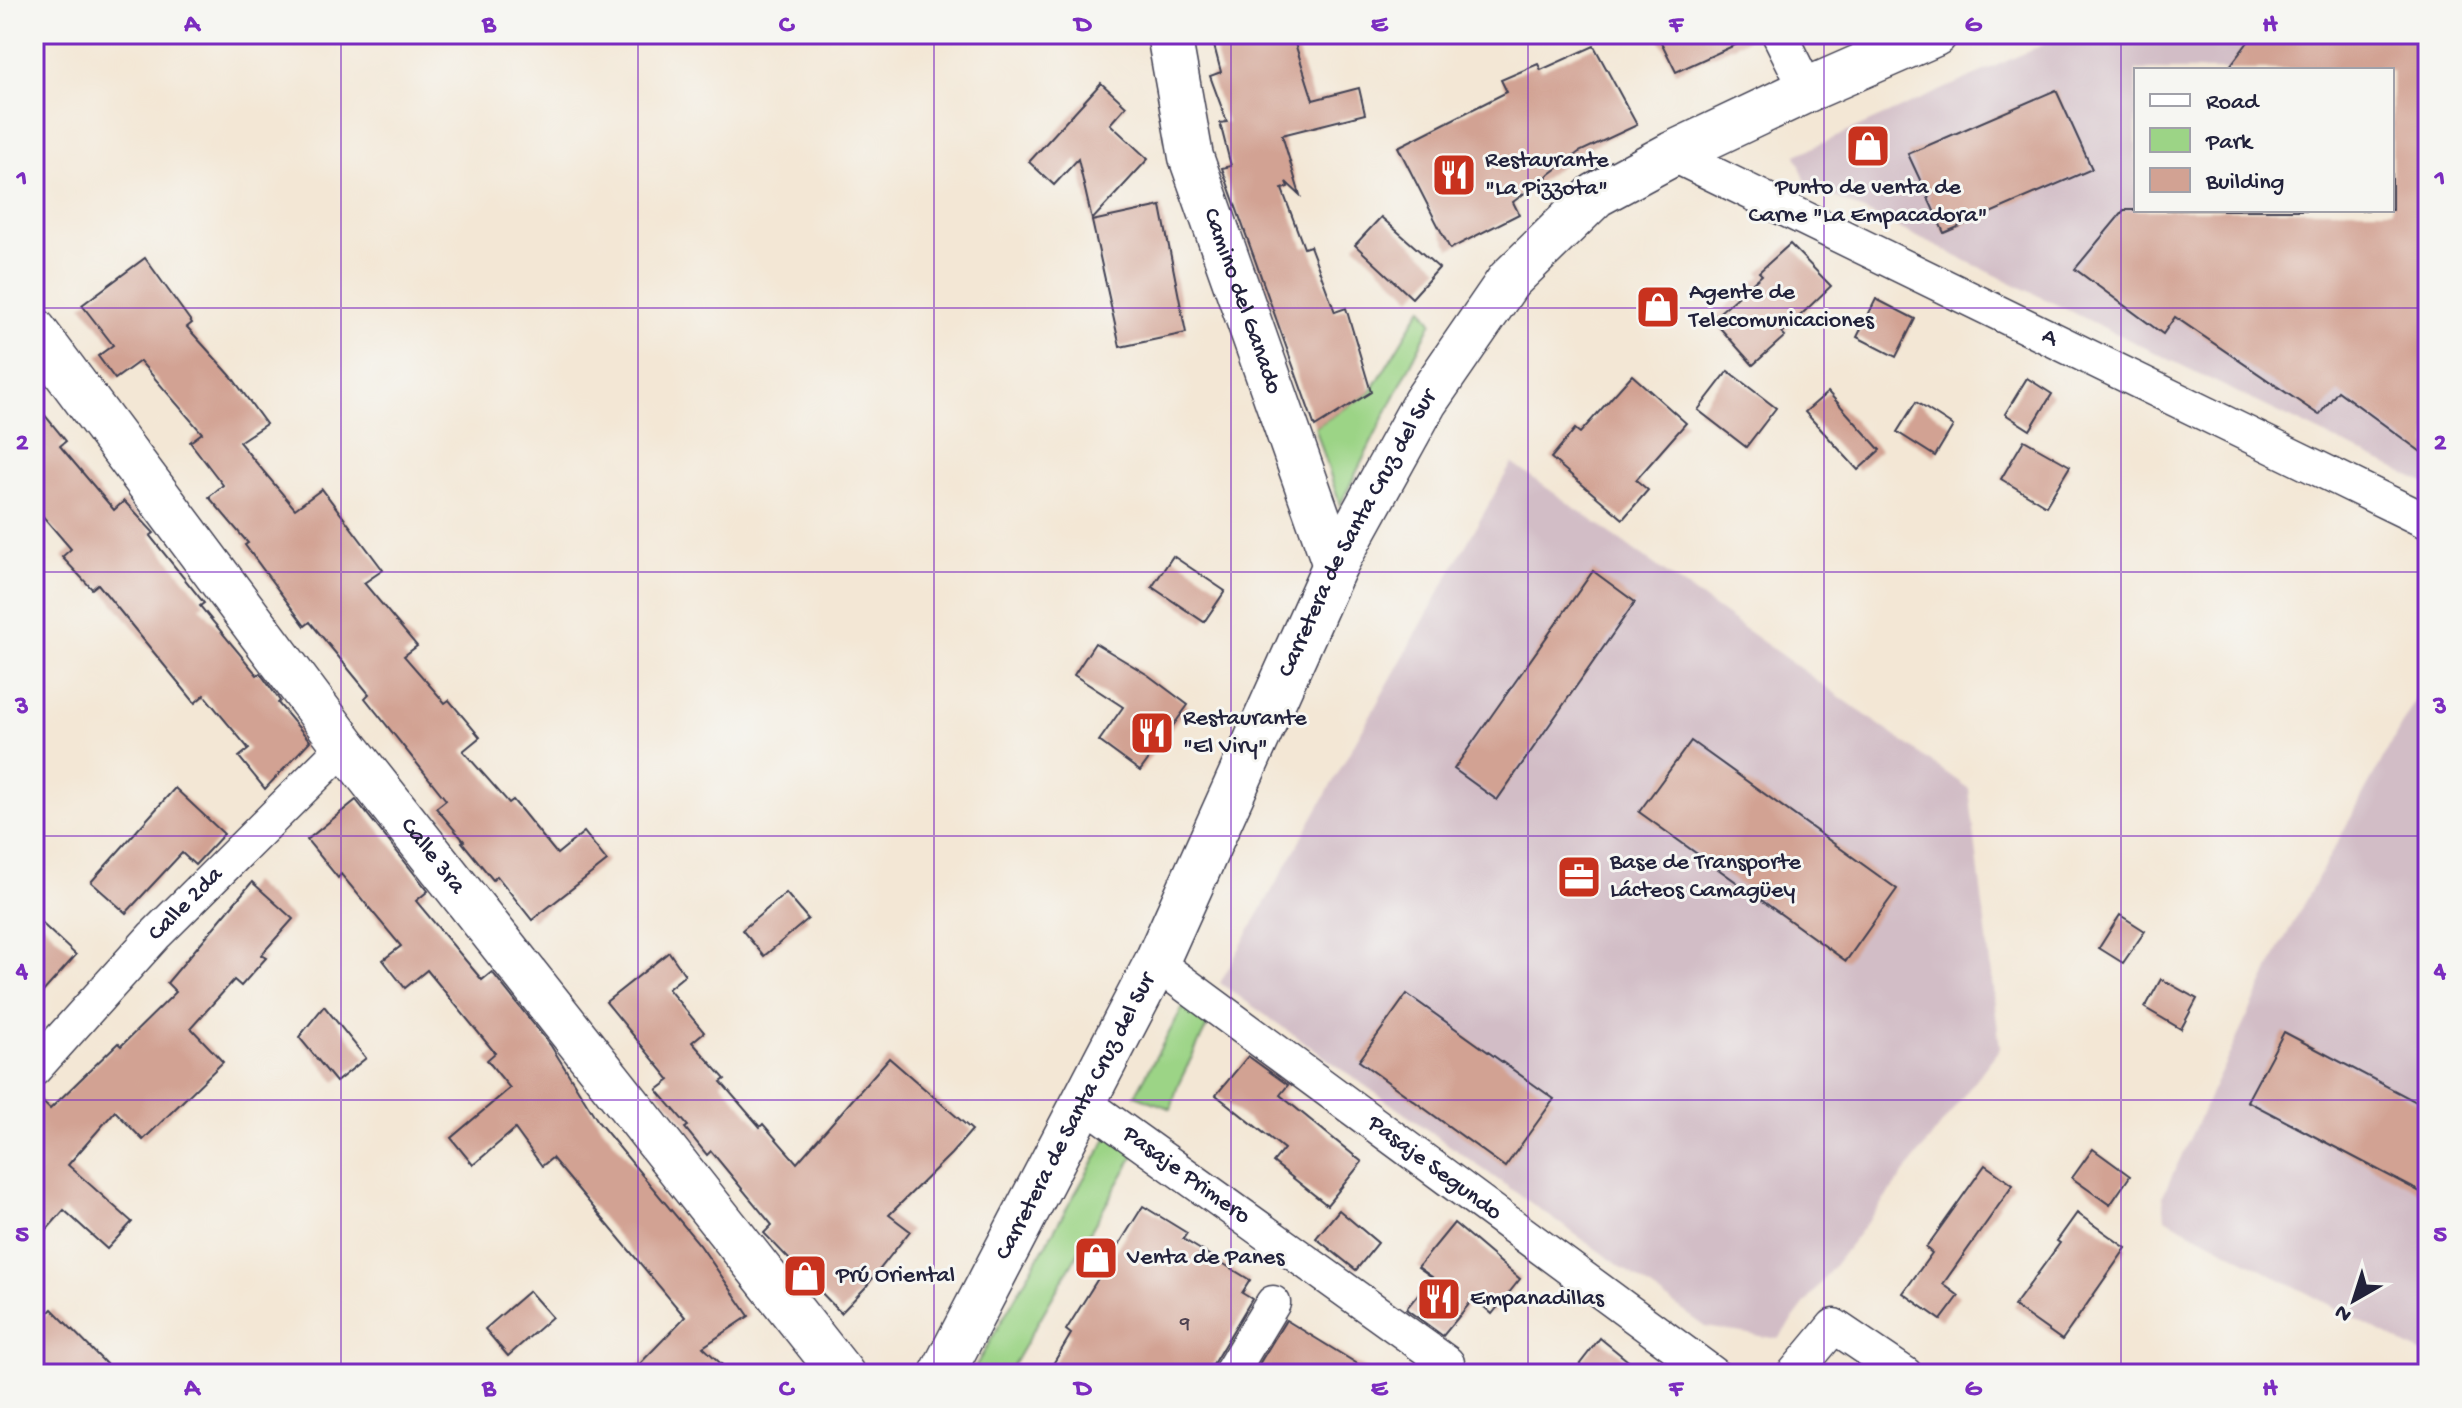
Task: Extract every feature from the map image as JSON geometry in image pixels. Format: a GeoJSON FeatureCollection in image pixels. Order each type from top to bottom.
{"type":"FeatureCollection","features":[{"type":"Feature","properties":{"kind":"street","name":"Camino del Ganado"},"geometry":{"type":"LineString","coordinates":[[1169,34],[1191,157],[1335,565]]}},
{"type":"Feature","properties":{"kind":"street"},"geometry":{"type":"LineString","coordinates":[[1779,34],[1807,90]]}},
{"type":"Feature","properties":{"kind":"street","name":"Carretera de Santa Cruz del Sur"},"geometry":{"type":"LineString","coordinates":[[942,1374],[1156,963],[1335,565],[1425,402],[1509,280],[1596,195],[1672,154],[1935,34]]}},
{"type":"Feature","properties":{"kind":"street","name":"A"},"geometry":{"type":"LineString","coordinates":[[1672,154],[2428,522]]}},
{"type":"Feature","properties":{"kind":"street","name":"Calle 3ra"},"geometry":{"type":"LineString","coordinates":[[34,330],[345,746],[842,1374]]}},
{"type":"Feature","properties":{"kind":"street","name":"Calle 2da"},"geometry":{"type":"LineString","coordinates":[[34,1069],[154,936],[345,746]]}},
{"type":"Feature","properties":{"kind":"street","name":"Pasaje Segundo"},"geometry":{"type":"LineString","coordinates":[[1156,963],[1708,1372]]}},
{"type":"Feature","properties":{"kind":"street","name":"Pasaje Primero"},"geometry":{"type":"LineString","coordinates":[[1082,1101],[1447,1363]]}},
{"type":"Feature","properties":{"kind":"street"},"geometry":{"type":"LineString","coordinates":[[1230,1374],[1273,1303]]}},
{"type":"Feature","properties":{"kind":"street"},"geometry":{"type":"LineString","coordinates":[[1794,1374],[1834,1326],[1905,1374]]}},
{"type":"Feature","properties":{"kind":"shaded area"},"geometry":{"type":"Polygon","coordinates":[[[2067,34],[2428,34],[2428,485],[1806,183],[1796,155],[2067,34]]]}},
{"type":"Feature","properties":{"kind":"shaded area"},"geometry":{"type":"Polygon","coordinates":[[[1512,463],[1969,789],[2000,1048],[1778,1339],[1706,1327],[1220,983],[1512,463]]]}},
{"type":"Feature","properties":{"kind":"shaded area"},"geometry":{"type":"Polygon","coordinates":[[[2428,676],[2428,1357],[2165,1218],[2163,1195],[2280,947],[2428,676]]]}},
{"type":"Feature","properties":{"kind":"green space"},"geometry":{"type":"Polygon","coordinates":[[[1422,307],[1432,322],[1340,505],[1315,427],[1371,392],[1422,307]]]}},
{"type":"Feature","properties":{"kind":"green space"},"geometry":{"type":"Polygon","coordinates":[[[1183,1007],[1211,1018],[1178,1085],[1171,1109],[1135,1095],[1183,1007]]]}},
{"type":"Feature","properties":{"kind":"green space"},"geometry":{"type":"Polygon","coordinates":[[[1113,1128],[1138,1149],[1008,1374],[971,1374],[1113,1128]]]}},
{"type":"Feature","properties":{"kind":"building"},"geometry":{"type":"Polygon","coordinates":[[[1211,34],[1292,34],[1313,100],[1359,88],[1365,114],[1282,135],[1300,195],[1286,182],[1288,187],[1282,189],[1304,248],[1310,246],[1335,312],[1346,308],[1371,392],[1315,427],[1222,168],[1231,166],[1220,123],[1227,122],[1210,76],[1221,72],[1211,34]]]}},
{"type":"Feature","properties":{"kind":"building"},"geometry":{"type":"Polygon","coordinates":[[[1657,34],[1759,34],[1676,72],[1657,34]]]}},
{"type":"Feature","properties":{"kind":"building"},"geometry":{"type":"Polygon","coordinates":[[[2254,34],[2428,34],[2428,457],[2338,391],[2319,415],[2175,317],[2163,334],[2075,269],[2124,210],[2394,212],[2394,68],[2228,68],[2254,34]]]}},
{"type":"Feature","properties":{"kind":"building"},"geometry":{"type":"Polygon","coordinates":[[[1594,46],[1637,125],[1579,152],[1513,202],[1519,214],[1450,249],[1398,147],[1507,92],[1501,80],[1538,64],[1541,70],[1594,46]]]}},
{"type":"Feature","properties":{"kind":"building"},"geometry":{"type":"Polygon","coordinates":[[[1101,83],[1126,106],[1110,124],[1148,159],[1092,220],[1078,159],[1054,185],[1029,162],[1101,83]]]}},
{"type":"Feature","properties":{"kind":"building"},"geometry":{"type":"Polygon","coordinates":[[[2056,90],[2092,169],[1944,233],[1928,198],[1932,190],[1927,195],[1908,154],[2056,90]]]}},
{"type":"Feature","properties":{"kind":"building"},"geometry":{"type":"Polygon","coordinates":[[[1161,206],[1186,333],[1120,347],[1092,221],[1161,206]]]}},
{"type":"Feature","properties":{"kind":"building"},"geometry":{"type":"Polygon","coordinates":[[[1381,217],[1439,268],[1412,298],[1355,245],[1381,217]]]}},
{"type":"Feature","properties":{"kind":"building"},"geometry":{"type":"Polygon","coordinates":[[[1790,244],[1831,286],[1753,365],[1712,319],[1762,275],[1759,272],[1790,244]]]}},
{"type":"Feature","properties":{"kind":"building"},"geometry":{"type":"Polygon","coordinates":[[[145,258],[192,323],[187,327],[231,376],[266,424],[239,442],[295,509],[322,489],[383,570],[364,583],[417,646],[404,656],[445,703],[449,700],[480,737],[463,751],[509,803],[513,800],[557,854],[584,832],[607,861],[532,920],[497,876],[493,880],[436,808],[446,800],[365,698],[369,694],[310,622],[305,626],[245,545],[248,543],[209,497],[223,485],[190,442],[202,433],[140,361],[115,379],[98,356],[113,345],[82,305],[145,258]]]}},
{"type":"Feature","properties":{"kind":"building"},"geometry":{"type":"Polygon","coordinates":[[[1876,299],[1915,319],[1896,357],[1857,337],[1876,299]]]}},
{"type":"Feature","properties":{"kind":"building"},"geometry":{"type":"Polygon","coordinates":[[[1728,371],[1776,408],[1746,447],[1698,410],[1728,371]]]}},
{"type":"Feature","properties":{"kind":"building"},"geometry":{"type":"Polygon","coordinates":[[[1632,375],[1686,423],[1636,480],[1648,490],[1623,519],[1551,458],[1575,429],[1580,433],[1632,375]]]}},
{"type":"Feature","properties":{"kind":"building"},"geometry":{"type":"Polygon","coordinates":[[[2027,378],[2052,394],[2030,430],[2005,414],[2027,378]]]}},
{"type":"Feature","properties":{"kind":"building"},"geometry":{"type":"Polygon","coordinates":[[[1828,392],[1880,450],[1858,470],[1805,412],[1828,392]]]}},
{"type":"Feature","properties":{"kind":"building"},"geometry":{"type":"Polygon","coordinates":[[[34,402],[66,441],[60,446],[114,510],[124,501],[154,533],[150,536],[204,603],[200,606],[257,675],[260,673],[280,701],[278,703],[310,741],[265,789],[239,757],[249,749],[204,695],[195,703],[98,584],[92,589],[62,557],[71,549],[34,506],[34,402]]]}},
{"type":"Feature","properties":{"kind":"building"},"geometry":{"type":"Polygon","coordinates":[[[1916,402],[1953,426],[1935,456],[1897,432],[1916,402]]]}},
{"type":"Feature","properties":{"kind":"building"},"geometry":{"type":"Polygon","coordinates":[[[2024,440],[2070,466],[2046,506],[2001,479],[2024,440]]]}},
{"type":"Feature","properties":{"kind":"building"},"geometry":{"type":"Polygon","coordinates":[[[1173,556],[1225,591],[1204,622],[1152,587],[1173,556]]]}},
{"type":"Feature","properties":{"kind":"building"},"geometry":{"type":"Polygon","coordinates":[[[1593,571],[1635,602],[1497,800],[1454,769],[1593,571]]]}},
{"type":"Feature","properties":{"kind":"building"},"geometry":{"type":"Polygon","coordinates":[[[1095,643],[1148,675],[1188,705],[1140,771],[1099,741],[1123,707],[1074,675],[1095,643]]]}},
{"type":"Feature","properties":{"kind":"building"},"geometry":{"type":"Polygon","coordinates":[[[1691,741],[1897,889],[1846,961],[1639,812],[1691,741]]]}},
{"type":"Feature","properties":{"kind":"building"},"geometry":{"type":"Polygon","coordinates":[[[175,788],[224,834],[195,865],[182,853],[126,913],[91,882],[175,788]]]}},
{"type":"Feature","properties":{"kind":"building"},"geometry":{"type":"Polygon","coordinates":[[[356,800],[428,891],[416,901],[482,980],[492,972],[551,1046],[599,1123],[700,1245],[749,1316],[703,1347],[732,1374],[630,1374],[685,1317],[552,1158],[542,1166],[515,1129],[473,1165],[451,1138],[510,1088],[487,1060],[495,1053],[427,970],[405,988],[383,960],[401,946],[341,874],[338,878],[307,840],[356,800]]]}},
{"type":"Feature","properties":{"kind":"building"},"geometry":{"type":"Polygon","coordinates":[[[252,882],[293,919],[261,955],[266,958],[241,986],[234,980],[191,1028],[223,1062],[143,1140],[115,1111],[68,1165],[132,1222],[107,1249],[64,1210],[34,1244],[34,1094],[50,1109],[118,1043],[121,1046],[176,992],[167,983],[252,882]]]}},
{"type":"Feature","properties":{"kind":"building"},"geometry":{"type":"Polygon","coordinates":[[[786,893],[808,919],[764,956],[742,930],[786,893]]]}},
{"type":"Feature","properties":{"kind":"building"},"geometry":{"type":"Polygon","coordinates":[[[2120,915],[2145,931],[2123,963],[2099,948],[2120,915]]]}},
{"type":"Feature","properties":{"kind":"building"},"geometry":{"type":"Polygon","coordinates":[[[34,916],[76,955],[34,1002],[34,916]]]}},
{"type":"Feature","properties":{"kind":"building"},"geometry":{"type":"Polygon","coordinates":[[[669,952],[685,975],[668,989],[704,1032],[692,1042],[725,1079],[721,1082],[760,1127],[763,1124],[797,1163],[889,1058],[972,1130],[889,1215],[910,1231],[841,1313],[764,1233],[772,1225],[711,1151],[707,1155],[685,1128],[688,1126],[657,1090],[670,1080],[606,1002],[669,952]]]}},
{"type":"Feature","properties":{"kind":"building"},"geometry":{"type":"Polygon","coordinates":[[[2161,979],[2197,999],[2181,1029],[2145,1008],[2161,979]]]}},
{"type":"Feature","properties":{"kind":"building"},"geometry":{"type":"Polygon","coordinates":[[[1407,994],[1554,1099],[1505,1167],[1359,1061],[1407,994]]]}},
{"type":"Feature","properties":{"kind":"building"},"geometry":{"type":"Polygon","coordinates":[[[324,1006],[366,1058],[336,1082],[299,1037],[324,1006]]]}},
{"type":"Feature","properties":{"kind":"building"},"geometry":{"type":"Polygon","coordinates":[[[2284,1032],[2428,1108],[2428,1196],[2247,1101],[2284,1032]]]}},
{"type":"Feature","properties":{"kind":"building"},"geometry":{"type":"Polygon","coordinates":[[[1248,1056],[1288,1085],[1280,1095],[1362,1162],[1327,1205],[1273,1162],[1284,1149],[1216,1095],[1248,1056]]]}},
{"type":"Feature","properties":{"kind":"building"},"geometry":{"type":"Polygon","coordinates":[[[2093,1149],[2130,1176],[2110,1205],[2072,1178],[2093,1149]]]}},
{"type":"Feature","properties":{"kind":"building"},"geometry":{"type":"Polygon","coordinates":[[[1985,1165],[2013,1185],[1943,1284],[1959,1296],[1941,1320],[1903,1293],[1932,1253],[1926,1248],[1985,1165]]]}},
{"type":"Feature","properties":{"kind":"building"},"geometry":{"type":"Polygon","coordinates":[[[1143,1206],[1187,1233],[1183,1239],[1250,1280],[1242,1293],[1252,1299],[1210,1374],[1047,1374],[1071,1334],[1066,1330],[1143,1206]]]}},
{"type":"Feature","properties":{"kind":"building"},"geometry":{"type":"Polygon","coordinates":[[[1339,1210],[1378,1243],[1356,1270],[1316,1238],[1339,1210]]]}},
{"type":"Feature","properties":{"kind":"building"},"geometry":{"type":"Polygon","coordinates":[[[2077,1213],[2126,1248],[2062,1340],[2014,1306],[2060,1243],[2057,1241],[2077,1213]]]}},
{"type":"Feature","properties":{"kind":"building"},"geometry":{"type":"Polygon","coordinates":[[[1454,1223],[1520,1279],[1492,1314],[1474,1298],[1443,1336],[1406,1309],[1432,1277],[1418,1267],[1454,1223]]]}},
{"type":"Feature","properties":{"kind":"building"},"geometry":{"type":"Polygon","coordinates":[[[529,1291],[552,1317],[508,1356],[485,1329],[529,1291]]]}},
{"type":"Feature","properties":{"kind":"building"},"geometry":{"type":"Polygon","coordinates":[[[52,1309],[116,1374],[47,1374],[34,1360],[34,1327],[52,1309]]]}},
{"type":"Feature","properties":{"kind":"building"},"geometry":{"type":"Polygon","coordinates":[[[1286,1320],[1374,1374],[1253,1374],[1286,1320]]]}},
{"type":"Feature","properties":{"kind":"building"},"geometry":{"type":"Polygon","coordinates":[[[1600,1338],[1644,1374],[1572,1374],[1600,1338]]]}},
{"type":"Feature","properties":{"kind":"place","name":"Punto de venta de Carne \"La Empacadora\""},"geometry":{"type":"Point","coordinates":[1868,146]}},
{"type":"Feature","properties":{"kind":"place","name":"Restaurante \"La Pizzota\""},"geometry":{"type":"Point","coordinates":[1454,175]}},
{"type":"Feature","properties":{"kind":"place","name":"Agente de Telecomunicaciones"},"geometry":{"type":"Point","coordinates":[1658,307]}},
{"type":"Feature","properties":{"kind":"place","name":"Restaurante \"El Viry\""},"geometry":{"type":"Point","coordinates":[1152,733]}},
{"type":"Feature","properties":{"kind":"place","name":"Base de Transporte Lácteos Camagüey"},"geometry":{"type":"Point","coordinates":[1579,877]}},
{"type":"Feature","properties":{"kind":"place","name":"Venta de Panes"},"geometry":{"type":"Point","coordinates":[1096,1258]}},
{"type":"Feature","properties":{"kind":"place","name":"Prú Oriental"},"geometry":{"type":"Point","coordinates":[805,1276]}},
{"type":"Feature","properties":{"kind":"place","name":"Empanadillas"},"geometry":{"type":"Point","coordinates":[1439,1299]}}]}
